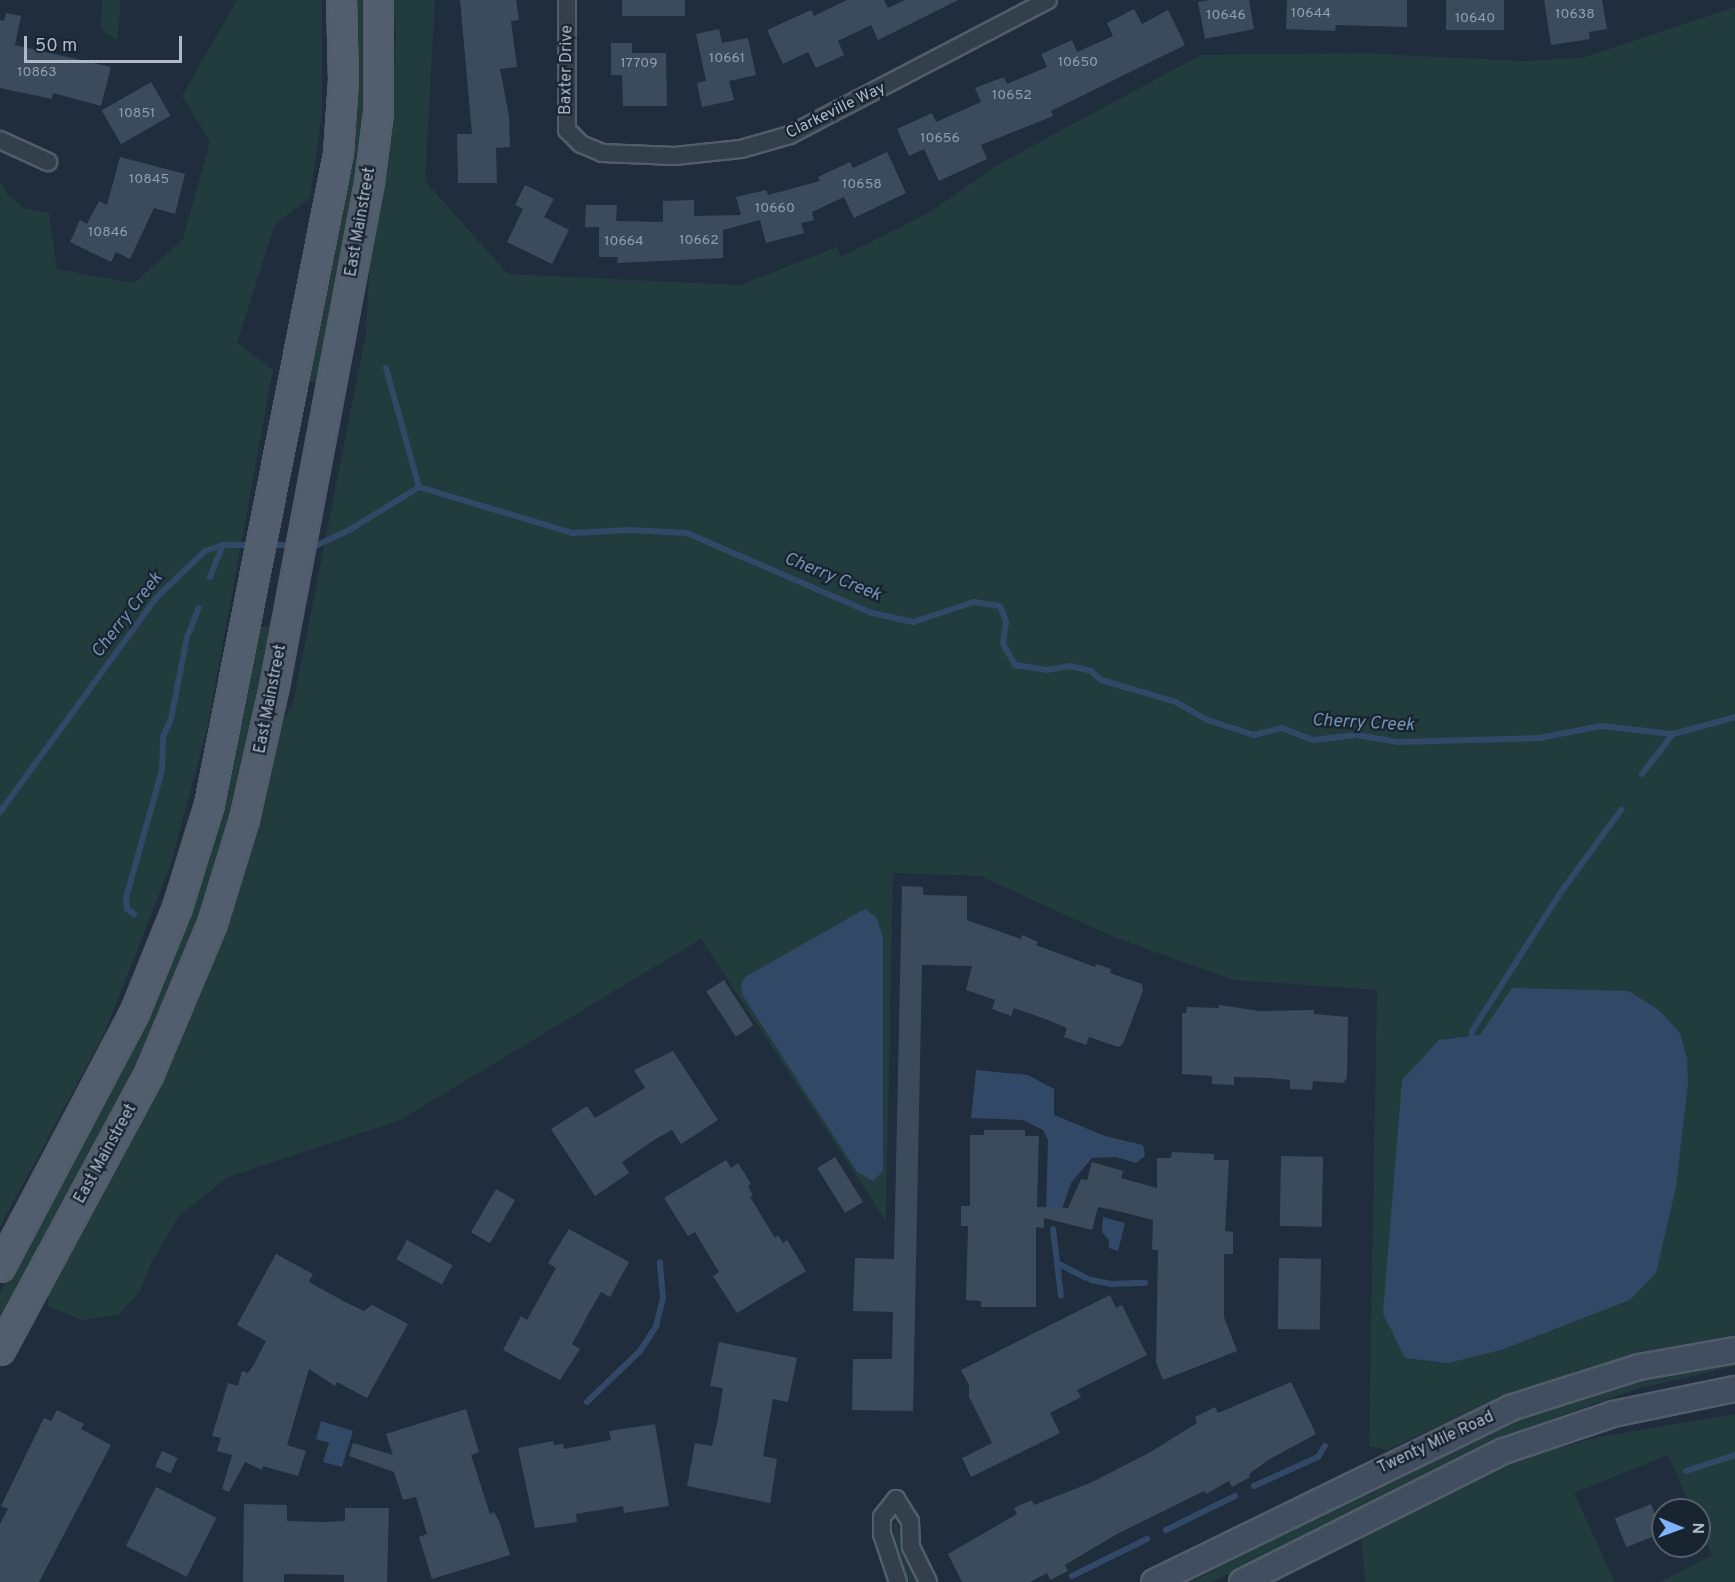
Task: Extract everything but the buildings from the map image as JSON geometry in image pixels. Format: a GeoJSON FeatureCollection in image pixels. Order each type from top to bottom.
{"type":"FeatureCollection","features":[{"type":"Feature","properties":{"kind":"main road"},"geometry":{"type":"LineString","coordinates":[[0,1267],[115,1055],[177,907],[209,804],[338,153],[343,70],[341,0]]}},
{"type":"Feature","properties":{"kind":"main road","name":"East Mainstreet"},"geometry":{"type":"LineString","coordinates":[[0,1350],[138,1095],[189,981],[249,803],[286,624],[374,150],[380,72],[378,0]]}},
{"type":"Feature","properties":{"kind":"main road","name":"Twenty Mile Road"},"geometry":{"type":"LineString","coordinates":[[1154,1582],[1510,1408],[1639,1367],[1735,1350]]}},
{"type":"Feature","properties":{"kind":"main road"},"geometry":{"type":"LineString","coordinates":[[1242,1582],[1504,1451],[1613,1414],[1735,1389]]}},
{"type":"Feature","properties":{"kind":"street","name":"Baxter Drive"},"geometry":{"type":"LineString","coordinates":[[567,0],[565,118],[573,137]]}},
{"type":"Feature","properties":{"kind":"street","name":"Clarkeville Way"},"geometry":{"type":"LineString","coordinates":[[573,137],[602,153],[655,156],[708,154],[776,140],[826,118],[1048,0]]}},
{"type":"Feature","properties":{"kind":"street"},"geometry":{"type":"LineString","coordinates":[[0,140],[48,162]]}},
{"type":"Feature","properties":{"kind":"street"},"geometry":{"type":"LineString","coordinates":[[898,1582],[882,1534],[882,1517],[896,1498],[910,1521],[911,1547],[928,1582]]}},
{"type":"Feature","properties":{"kind":"green space"},"geometry":{"type":"Polygon","coordinates":[[[103,0],[121,0],[117,40],[100,29],[103,0]]]}},
{"type":"Feature","properties":{"kind":"green space"},"geometry":{"type":"Polygon","coordinates":[[[237,0],[322,0],[322,114],[310,198],[275,224],[237,343],[273,370],[208,725],[171,864],[105,1032],[0,1227],[0,181],[7,194],[25,209],[49,213],[57,269],[134,283],[183,239],[210,141],[182,96],[237,0]]]}},
{"type":"Feature","properties":{"kind":"green space"},"geometry":{"type":"Polygon","coordinates":[[[354,0],[367,0],[365,146],[319,381],[313,382],[308,381],[310,366],[353,132],[354,0]]]}},
{"type":"Feature","properties":{"kind":"green space"},"geometry":{"type":"Polygon","coordinates":[[[393,0],[435,0],[425,181],[508,274],[740,285],[837,247],[841,257],[930,212],[999,164],[1201,55],[1360,53],[1525,61],[1585,57],[1735,7],[1735,1336],[1594,1366],[1507,1395],[1387,1450],[1369,1446],[1377,990],[1234,980],[1116,938],[980,876],[893,873],[886,1221],[701,939],[398,1121],[228,1177],[179,1216],[150,1265],[140,1292],[118,1315],[83,1320],[48,1307],[48,1288],[174,1057],[235,896],[261,815],[284,718],[293,704],[366,333],[370,257],[391,130],[396,34],[393,0]]]}},
{"type":"Feature","properties":{"kind":"green space"},"geometry":{"type":"Polygon","coordinates":[[[271,626],[237,797],[182,967],[134,1073],[0,1320],[0,1293],[111,1090],[168,965],[226,783],[260,627],[271,626]]]}},
{"type":"Feature","properties":{"kind":"green space"},"geometry":{"type":"Polygon","coordinates":[[[1735,1362],[1735,1366],[1633,1390],[1522,1430],[1212,1582],[1191,1582],[1396,1475],[1509,1423],[1650,1378],[1735,1362]]]}},
{"type":"Feature","properties":{"kind":"green space"},"geometry":{"type":"Polygon","coordinates":[[[1735,1414],[1735,1582],[1660,1582],[1706,1558],[1711,1558],[1712,1555],[1711,1498],[1687,1498],[1668,1455],[1574,1493],[1615,1582],[1365,1582],[1361,1536],[1476,1479],[1527,1457],[1598,1437],[1735,1414]]]}},
{"type":"Feature","properties":{"kind":"green space"},"geometry":{"type":"Polygon","coordinates":[[[897,1523],[901,1550],[915,1582],[910,1582],[896,1552],[893,1524],[897,1523]]]}},
{"type":"Feature","properties":{"kind":"water"},"geometry":{"type":"Polygon","coordinates":[[[865,909],[876,917],[883,937],[883,1171],[873,1181],[857,1172],[743,996],[741,984],[745,977],[865,909]]]}},
{"type":"Feature","properties":{"kind":"water"},"geometry":{"type":"Polygon","coordinates":[[[1512,988],[1629,991],[1660,1011],[1680,1033],[1687,1059],[1688,1083],[1676,1187],[1656,1273],[1630,1300],[1501,1350],[1448,1363],[1405,1358],[1383,1313],[1402,1080],[1439,1040],[1480,1035],[1512,988]]]}},
{"type":"Feature","properties":{"kind":"water"},"geometry":{"type":"Polygon","coordinates":[[[976,1070],[1028,1075],[1054,1089],[1054,1115],[1105,1136],[1143,1145],[1145,1156],[1136,1163],[1116,1157],[1092,1158],[1071,1183],[1061,1212],[1046,1212],[1048,1140],[1043,1130],[1023,1120],[971,1118],[976,1070]]]}},
{"type":"Feature","properties":{"kind":"water"},"geometry":{"type":"Polygon","coordinates":[[[1103,1217],[1125,1223],[1118,1251],[1109,1248],[1109,1240],[1102,1232],[1103,1217]]]}},
{"type":"Feature","properties":{"kind":"water"},"geometry":{"type":"Polygon","coordinates":[[[321,1421],[353,1431],[342,1467],[323,1462],[329,1443],[316,1439],[321,1421]]]}},
{"type":"Feature","properties":{"kind":"waterway"},"geometry":{"type":"LineString","coordinates":[[386,368],[419,487]]}},
{"type":"Feature","properties":{"kind":"waterway","name":"Cherry Creek"},"geometry":{"type":"LineString","coordinates":[[306,545],[317,545],[351,529],[419,487],[572,533],[631,530],[687,533],[872,613],[913,622],[974,602],[1000,606],[1006,622],[1003,644],[1015,665],[1047,670],[1070,666],[1091,671],[1101,680],[1176,702],[1207,720],[1254,735],[1282,728],[1314,740],[1356,735],[1398,742],[1539,738],[1601,726],[1673,734],[1735,717]]}},
{"type":"Feature","properties":{"kind":"waterway"},"geometry":{"type":"LineString","coordinates":[[210,577],[223,545]]}},
{"type":"Feature","properties":{"kind":"waterway","name":"Cherry Creek"},"geometry":{"type":"LineString","coordinates":[[0,812],[157,597],[205,551],[223,545],[254,545]]}},
{"type":"Feature","properties":{"kind":"waterway","name":"Cherry Creek"},"geometry":{"type":"LineString","coordinates":[[267,545],[293,545]]}},
{"type":"Feature","properties":{"kind":"waterway"},"geometry":{"type":"LineString","coordinates":[[134,914],[127,909],[126,898],[162,770],[163,737],[171,719],[187,637],[199,608]]}},
{"type":"Feature","properties":{"kind":"waterway"},"geometry":{"type":"LineString","coordinates":[[1642,774],[1673,734]]}},
{"type":"Feature","properties":{"kind":"waterway"},"geometry":{"type":"LineString","coordinates":[[1472,1043],[1472,1031],[1561,892],[1621,810]]}},
{"type":"Feature","properties":{"kind":"waterway"},"geometry":{"type":"LineString","coordinates":[[1053,1229],[1061,1296]]}},
{"type":"Feature","properties":{"kind":"waterway"},"geometry":{"type":"LineString","coordinates":[[587,1402],[640,1351],[656,1326],[663,1298],[660,1262]]}},
{"type":"Feature","properties":{"kind":"waterway"},"geometry":{"type":"LineString","coordinates":[[1057,1263],[1086,1278]]}},
{"type":"Feature","properties":{"kind":"waterway"},"geometry":{"type":"LineString","coordinates":[[1091,1280],[1111,1284],[1145,1283]]}},
{"type":"Feature","properties":{"kind":"waterway"},"geometry":{"type":"LineString","coordinates":[[1254,1486],[1318,1457],[1325,1446]]}},
{"type":"Feature","properties":{"kind":"waterway"},"geometry":{"type":"LineString","coordinates":[[1686,1471],[1735,1455]]}},
{"type":"Feature","properties":{"kind":"waterway"},"geometry":{"type":"LineString","coordinates":[[1166,1530],[1235,1496]]}},
{"type":"Feature","properties":{"kind":"waterway"},"geometry":{"type":"LineString","coordinates":[[1072,1576],[1147,1539]]}}]}
